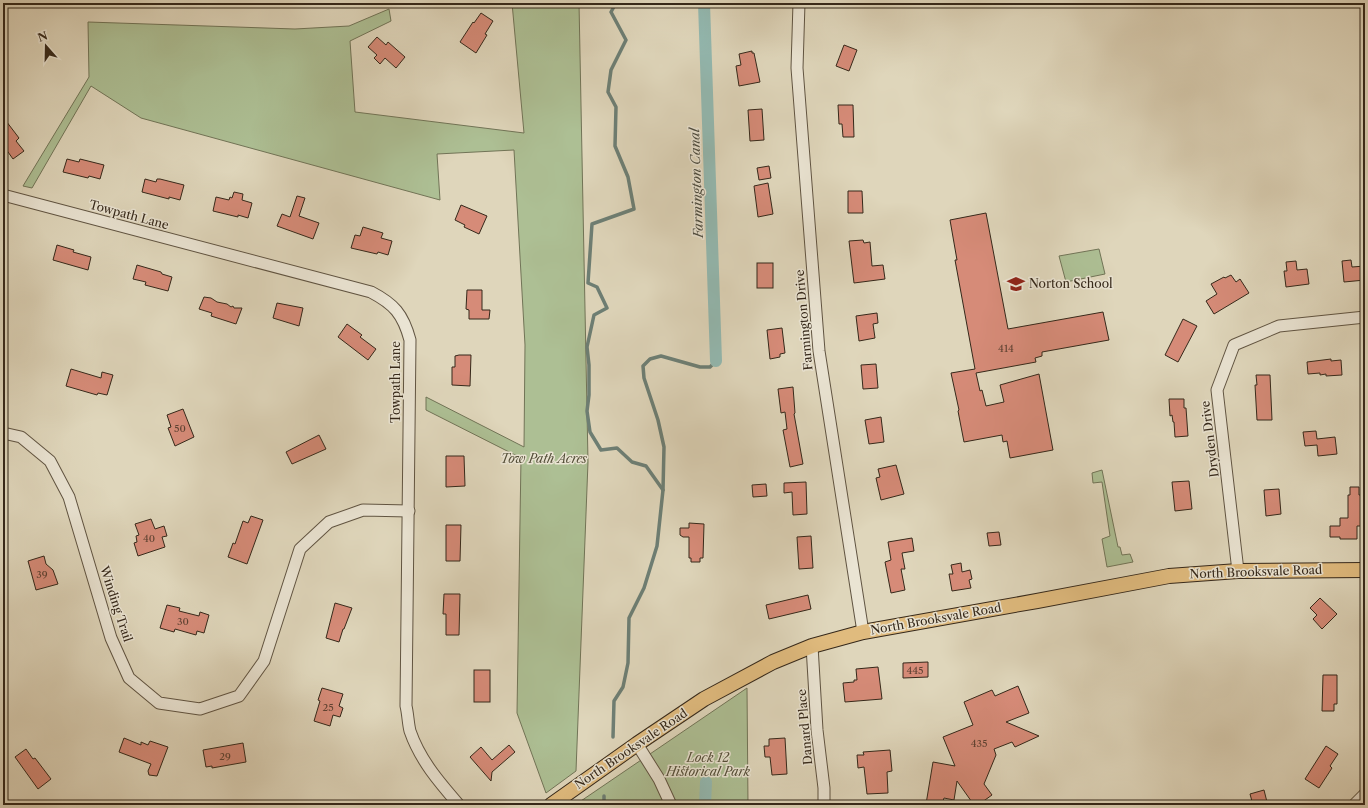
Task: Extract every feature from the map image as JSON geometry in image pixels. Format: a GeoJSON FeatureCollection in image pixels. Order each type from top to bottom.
{"type":"FeatureCollection","features":[{"type":"Feature","properties":{"kind":"main road","name":"North Brooksvale Road"},"geometry":{"type":"LineString","coordinates":[[551,805],[637,744],[704,700],[734,682],[773,662],[812,646],[863,632],[1169,576],[1238,571],[1365,570]]}},
{"type":"Feature","properties":{"kind":"street","name":"Farmington Drive"},"geometry":{"type":"LineString","coordinates":[[799,3],[797,68],[819,351],[863,632]]}},
{"type":"Feature","properties":{"kind":"street","name":"Towpath Lane"},"geometry":{"type":"LineString","coordinates":[[3,195],[371,292],[387,300],[403,319],[410,340],[406,706],[410,730],[419,752],[432,774],[459,805]]}},
{"type":"Feature","properties":{"kind":"street","name":"Dryden Drive"},"geometry":{"type":"LineString","coordinates":[[1238,571],[1217,390],[1234,345],[1279,326],[1365,318]]}},
{"type":"Feature","properties":{"kind":"street","name":"Winding Trail"},"geometry":{"type":"LineString","coordinates":[[3,433],[21,437],[50,461],[69,497],[111,638],[129,678],[159,703],[200,709],[239,696],[264,661],[300,549],[329,522],[363,510],[409,511]]}},
{"type":"Feature","properties":{"kind":"street","name":"Danard Place"},"geometry":{"type":"LineString","coordinates":[[812,646],[817,730],[824,788],[824,805]]}},
{"type":"Feature","properties":{"kind":"street"},"geometry":{"type":"LineString","coordinates":[[637,744],[659,779],[671,805]]}},
{"type":"Feature","properties":{"kind":"street"},"geometry":{"type":"LineString","coordinates":[[1354,805],[1365,794]]}},
{"type":"Feature","properties":{"kind":"green space","name":"Tow Path Acres"},"geometry":{"type":"Polygon","coordinates":[[[512,3],[579,3],[588,462],[576,771],[546,793],[517,713],[521,458],[426,410],[426,397],[524,447],[525,345],[514,150],[437,154],[440,200],[141,118],[91,86],[32,188],[23,186],[89,77],[88,22],[295,29],[349,26],[389,9],[391,21],[350,41],[355,112],[524,133],[512,3]]]}},
{"type":"Feature","properties":{"kind":"green space"},"geometry":{"type":"Polygon","coordinates":[[[1099,249],[1105,274],[1066,282],[1059,256],[1099,249]]]}},
{"type":"Feature","properties":{"kind":"green space"},"geometry":{"type":"Polygon","coordinates":[[[1102,470],[1118,547],[1120,547],[1122,555],[1130,554],[1133,562],[1107,567],[1102,539],[1110,536],[1102,482],[1093,483],[1092,473],[1102,470]]]}},
{"type":"Feature","properties":{"kind":"green space","name":"Lock 12 Historical Park"},"geometry":{"type":"Polygon","coordinates":[[[747,688],[748,805],[575,805],[747,688]]]}},
{"type":"Feature","properties":{"kind":"building"},"geometry":{"type":"Polygon","coordinates":[[[481,13],[493,21],[485,34],[487,35],[476,53],[460,42],[473,22],[474,23],[481,13]]]}},
{"type":"Feature","properties":{"kind":"building"},"geometry":{"type":"Polygon","coordinates":[[[377,37],[386,45],[388,42],[405,57],[396,68],[385,58],[380,64],[374,58],[377,55],[368,47],[377,37]]]}},
{"type":"Feature","properties":{"kind":"building"},"geometry":{"type":"Polygon","coordinates":[[[844,45],[857,50],[849,71],[836,66],[844,45]]]}},
{"type":"Feature","properties":{"kind":"building"},"geometry":{"type":"Polygon","coordinates":[[[752,51],[752,53],[754,53],[760,82],[739,86],[736,66],[741,65],[739,54],[752,51]]]}},
{"type":"Feature","properties":{"kind":"building"},"geometry":{"type":"Polygon","coordinates":[[[838,105],[853,105],[854,137],[843,137],[842,124],[839,124],[838,105]]]}},
{"type":"Feature","properties":{"kind":"building"},"geometry":{"type":"Polygon","coordinates":[[[762,109],[764,140],[750,141],[748,110],[762,109]]]}},
{"type":"Feature","properties":{"kind":"building"},"geometry":{"type":"Polygon","coordinates":[[[3,117],[19,138],[16,141],[24,151],[13,159],[3,145],[3,117]]]}},
{"type":"Feature","properties":{"kind":"building"},"geometry":{"type":"Polygon","coordinates":[[[67,159],[79,162],[80,159],[104,165],[100,179],[89,176],[88,178],[63,172],[67,159]]]}},
{"type":"Feature","properties":{"kind":"building"},"geometry":{"type":"Polygon","coordinates":[[[769,166],[771,178],[759,180],[757,168],[769,166]]]}},
{"type":"Feature","properties":{"kind":"building"},"geometry":{"type":"Polygon","coordinates":[[[145,179],[156,182],[157,179],[160,179],[184,185],[180,200],[169,197],[169,199],[142,192],[145,179]]]}},
{"type":"Feature","properties":{"kind":"building"},"geometry":{"type":"Polygon","coordinates":[[[768,183],[773,214],[758,217],[754,186],[768,183]]]}},
{"type":"Feature","properties":{"kind":"building"},"geometry":{"type":"Polygon","coordinates":[[[848,191],[862,191],[863,213],[848,213],[848,191]]]}},
{"type":"Feature","properties":{"kind":"building"},"geometry":{"type":"Polygon","coordinates":[[[234,192],[243,194],[242,200],[252,203],[248,218],[213,211],[216,197],[229,200],[230,197],[232,198],[234,192]]]}},
{"type":"Feature","properties":{"kind":"building"},"geometry":{"type":"Polygon","coordinates":[[[297,196],[305,198],[299,216],[319,223],[313,239],[277,226],[282,214],[290,217],[297,196]]]}},
{"type":"Feature","properties":{"kind":"building"},"geometry":{"type":"Polygon","coordinates":[[[461,205],[487,216],[479,234],[464,227],[465,225],[455,220],[461,205]]]}},
{"type":"Feature","properties":{"kind":"building"},"geometry":{"type":"Polygon","coordinates":[[[986,213],[1008,329],[1103,312],[1109,340],[1042,352],[1042,356],[1035,358],[1036,362],[976,373],[980,391],[982,390],[986,406],[1004,402],[1000,385],[1039,374],[1053,450],[1010,458],[1007,441],[1003,442],[1002,435],[964,442],[951,373],[975,369],[955,260],[957,260],[950,220],[986,213]]]}},
{"type":"Feature","properties":{"kind":"building"},"geometry":{"type":"Polygon","coordinates":[[[363,227],[383,233],[381,238],[392,241],[388,255],[351,248],[355,235],[360,236],[363,227]]]}},
{"type":"Feature","properties":{"kind":"building"},"geometry":{"type":"Polygon","coordinates":[[[863,240],[864,243],[870,242],[872,266],[883,265],[885,279],[854,283],[849,241],[863,240]]]}},
{"type":"Feature","properties":{"kind":"building"},"geometry":{"type":"Polygon","coordinates":[[[57,245],[74,250],[73,252],[91,257],[88,270],[53,260],[57,245]]]}},
{"type":"Feature","properties":{"kind":"building"},"geometry":{"type":"Polygon","coordinates":[[[1351,260],[1352,267],[1365,266],[1365,280],[1344,282],[1342,261],[1351,260]]]}},
{"type":"Feature","properties":{"kind":"building"},"geometry":{"type":"Polygon","coordinates":[[[1296,261],[1297,270],[1307,269],[1309,284],[1286,287],[1284,271],[1287,271],[1286,262],[1296,261]]]}},
{"type":"Feature","properties":{"kind":"building"},"geometry":{"type":"Polygon","coordinates":[[[757,263],[773,263],[773,288],[757,288],[757,263]]]}},
{"type":"Feature","properties":{"kind":"building"},"geometry":{"type":"Polygon","coordinates":[[[137,265],[172,277],[168,291],[145,285],[146,282],[133,279],[137,265]]]}},
{"type":"Feature","properties":{"kind":"building"},"geometry":{"type":"Polygon","coordinates":[[[1231,275],[1236,282],[1240,279],[1249,293],[1214,314],[1206,301],[1217,294],[1211,284],[1231,275]]]}},
{"type":"Feature","properties":{"kind":"building"},"geometry":{"type":"Polygon","coordinates":[[[467,290],[482,290],[482,310],[490,310],[489,319],[469,319],[469,310],[466,309],[467,290]]]}},
{"type":"Feature","properties":{"kind":"building"},"geometry":{"type":"Polygon","coordinates":[[[204,297],[211,298],[231,307],[233,306],[234,308],[242,308],[236,324],[211,316],[212,313],[199,309],[204,297]]]}},
{"type":"Feature","properties":{"kind":"building"},"geometry":{"type":"Polygon","coordinates":[[[277,303],[303,308],[299,326],[273,318],[277,303]]]}},
{"type":"Feature","properties":{"kind":"building"},"geometry":{"type":"Polygon","coordinates":[[[877,313],[878,323],[873,324],[875,338],[859,341],[856,316],[877,313]]]}},
{"type":"Feature","properties":{"kind":"building"},"geometry":{"type":"Polygon","coordinates":[[[1183,319],[1197,326],[1178,362],[1165,355],[1183,319]]]}},
{"type":"Feature","properties":{"kind":"building"},"geometry":{"type":"Polygon","coordinates":[[[347,324],[362,335],[360,337],[376,349],[368,360],[338,337],[347,324]]]}},
{"type":"Feature","properties":{"kind":"building"},"geometry":{"type":"Polygon","coordinates":[[[782,328],[785,353],[780,354],[780,357],[770,359],[767,330],[782,328]]]}},
{"type":"Feature","properties":{"kind":"building"},"geometry":{"type":"Polygon","coordinates":[[[471,355],[470,386],[452,385],[452,367],[455,367],[455,356],[471,355]]]}},
{"type":"Feature","properties":{"kind":"building"},"geometry":{"type":"Polygon","coordinates":[[[1331,359],[1331,361],[1341,360],[1342,375],[1326,376],[1326,374],[1320,375],[1320,373],[1308,374],[1307,362],[1331,359]]]}},
{"type":"Feature","properties":{"kind":"building"},"geometry":{"type":"Polygon","coordinates":[[[876,364],[878,388],[863,389],[861,365],[876,364]]]}},
{"type":"Feature","properties":{"kind":"building"},"geometry":{"type":"Polygon","coordinates":[[[71,369],[101,378],[102,372],[113,375],[107,395],[98,393],[97,395],[66,386],[71,369]]]}},
{"type":"Feature","properties":{"kind":"building"},"geometry":{"type":"Polygon","coordinates":[[[1256,375],[1270,375],[1272,420],[1257,420],[1255,385],[1257,385],[1256,375]]]}},
{"type":"Feature","properties":{"kind":"building"},"geometry":{"type":"Polygon","coordinates":[[[793,387],[794,414],[803,464],[790,467],[783,430],[787,429],[785,412],[781,413],[778,389],[793,387]]]}},
{"type":"Feature","properties":{"kind":"building"},"geometry":{"type":"Polygon","coordinates":[[[1169,399],[1184,399],[1188,436],[1175,437],[1174,422],[1172,415],[1170,416],[1169,399]]]}},
{"type":"Feature","properties":{"kind":"building"},"geometry":{"type":"Polygon","coordinates":[[[183,409],[194,437],[175,446],[168,428],[171,427],[167,415],[183,409]]]}},
{"type":"Feature","properties":{"kind":"building"},"geometry":{"type":"Polygon","coordinates":[[[881,417],[884,442],[869,444],[865,420],[881,417]]]}},
{"type":"Feature","properties":{"kind":"building"},"geometry":{"type":"Polygon","coordinates":[[[1316,431],[1317,439],[1335,437],[1337,454],[1318,456],[1317,445],[1305,446],[1303,432],[1316,431]]]}},
{"type":"Feature","properties":{"kind":"building"},"geometry":{"type":"Polygon","coordinates":[[[319,435],[326,449],[292,464],[286,452],[319,435]]]}},
{"type":"Feature","properties":{"kind":"building"},"geometry":{"type":"Polygon","coordinates":[[[446,456],[464,456],[465,486],[446,487],[446,456]]]}},
{"type":"Feature","properties":{"kind":"building"},"geometry":{"type":"Polygon","coordinates":[[[896,465],[904,494],[881,500],[876,478],[880,477],[878,469],[896,465]]]}},
{"type":"Feature","properties":{"kind":"building"},"geometry":{"type":"Polygon","coordinates":[[[1189,481],[1192,509],[1175,511],[1172,482],[1189,481]]]}},
{"type":"Feature","properties":{"kind":"building"},"geometry":{"type":"Polygon","coordinates":[[[806,482],[807,514],[793,515],[792,492],[784,493],[784,483],[806,482]]]}},
{"type":"Feature","properties":{"kind":"building"},"geometry":{"type":"Polygon","coordinates":[[[766,484],[767,496],[753,497],[752,485],[766,484]]]}},
{"type":"Feature","properties":{"kind":"building"},"geometry":{"type":"Polygon","coordinates":[[[1350,487],[1359,487],[1359,495],[1362,495],[1363,526],[1357,526],[1357,539],[1340,539],[1340,537],[1330,537],[1330,526],[1340,526],[1340,518],[1348,518],[1348,495],[1350,495],[1350,487]]]}},
{"type":"Feature","properties":{"kind":"building"},"geometry":{"type":"Polygon","coordinates":[[[1279,489],[1281,514],[1266,516],[1264,490],[1279,489]]]}},
{"type":"Feature","properties":{"kind":"building"},"geometry":{"type":"Polygon","coordinates":[[[251,516],[263,520],[247,564],[228,557],[233,543],[235,544],[243,521],[248,523],[251,516]]]}},
{"type":"Feature","properties":{"kind":"building"},"geometry":{"type":"Polygon","coordinates":[[[151,519],[155,529],[164,526],[167,536],[162,537],[165,547],[138,556],[134,543],[137,542],[136,536],[139,535],[135,524],[151,519]]]}},
{"type":"Feature","properties":{"kind":"building"},"geometry":{"type":"Polygon","coordinates":[[[689,523],[704,524],[703,558],[700,558],[700,562],[691,562],[691,558],[689,558],[689,537],[683,537],[680,535],[680,528],[689,528],[689,523]]]}},
{"type":"Feature","properties":{"kind":"building"},"geometry":{"type":"Polygon","coordinates":[[[446,525],[461,525],[460,561],[446,561],[446,525]]]}},
{"type":"Feature","properties":{"kind":"building"},"geometry":{"type":"Polygon","coordinates":[[[999,532],[1001,545],[989,546],[987,533],[999,532]]]}},
{"type":"Feature","properties":{"kind":"building"},"geometry":{"type":"Polygon","coordinates":[[[811,536],[813,568],[799,569],[797,537],[811,536]]]}},
{"type":"Feature","properties":{"kind":"building"},"geometry":{"type":"Polygon","coordinates":[[[912,538],[914,551],[902,553],[905,569],[901,569],[905,590],[891,593],[885,562],[891,560],[888,542],[912,538]]]}},
{"type":"Feature","properties":{"kind":"building"},"geometry":{"type":"Polygon","coordinates":[[[44,556],[46,564],[53,570],[58,584],[36,590],[28,561],[44,556]]]}},
{"type":"Feature","properties":{"kind":"building"},"geometry":{"type":"Polygon","coordinates":[[[961,563],[962,572],[970,570],[972,579],[969,580],[971,588],[952,591],[949,574],[953,574],[951,565],[961,563]]]}},
{"type":"Feature","properties":{"kind":"building"},"geometry":{"type":"Polygon","coordinates":[[[444,594],[460,594],[459,635],[446,635],[446,614],[443,614],[444,594]]]}},
{"type":"Feature","properties":{"kind":"building"},"geometry":{"type":"Polygon","coordinates":[[[808,595],[811,609],[769,619],[766,605],[808,595]]]}},
{"type":"Feature","properties":{"kind":"building"},"geometry":{"type":"Polygon","coordinates":[[[1320,598],[1337,614],[1322,629],[1313,619],[1317,615],[1310,608],[1320,598]]]}},
{"type":"Feature","properties":{"kind":"building"},"geometry":{"type":"Polygon","coordinates":[[[335,603],[352,608],[339,642],[326,638],[335,603]]]}},
{"type":"Feature","properties":{"kind":"building"},"geometry":{"type":"Polygon","coordinates":[[[167,605],[180,608],[179,611],[199,616],[200,612],[209,615],[204,633],[197,631],[196,635],[175,629],[174,632],[160,628],[167,605]]]}},
{"type":"Feature","properties":{"kind":"building"},"geometry":{"type":"Polygon","coordinates":[[[928,662],[928,677],[903,678],[903,663],[928,662]]]}},
{"type":"Feature","properties":{"kind":"building"},"geometry":{"type":"Polygon","coordinates":[[[878,667],[882,699],[845,702],[843,683],[854,682],[854,680],[857,680],[856,669],[878,667]]]}},
{"type":"Feature","properties":{"kind":"building"},"geometry":{"type":"Polygon","coordinates":[[[474,670],[490,670],[490,702],[474,702],[474,670]]]}},
{"type":"Feature","properties":{"kind":"building"},"geometry":{"type":"Polygon","coordinates":[[[1323,675],[1337,675],[1337,704],[1334,704],[1334,711],[1322,711],[1323,675]]]}},
{"type":"Feature","properties":{"kind":"building"},"geometry":{"type":"Polygon","coordinates":[[[1018,686],[1029,713],[1006,722],[1039,736],[1015,747],[1012,742],[994,749],[996,755],[984,784],[992,795],[978,805],[974,805],[957,781],[954,800],[944,798],[943,801],[926,804],[933,762],[955,766],[943,737],[973,725],[964,702],[992,690],[995,696],[1018,686]]]}},
{"type":"Feature","properties":{"kind":"building"},"geometry":{"type":"Polygon","coordinates":[[[322,688],[343,694],[339,706],[343,708],[340,717],[333,715],[330,726],[314,721],[322,688]]]}},
{"type":"Feature","properties":{"kind":"building"},"geometry":{"type":"Polygon","coordinates":[[[124,738],[141,745],[141,742],[148,745],[150,741],[168,747],[157,776],[149,775],[148,771],[151,764],[119,752],[124,738]]]}},
{"type":"Feature","properties":{"kind":"building"},"geometry":{"type":"Polygon","coordinates":[[[785,738],[787,774],[772,775],[770,757],[765,757],[764,746],[769,746],[769,739],[785,738]]]}},
{"type":"Feature","properties":{"kind":"building"},"geometry":{"type":"Polygon","coordinates":[[[243,743],[246,762],[212,768],[212,766],[206,767],[203,750],[243,743]]]}},
{"type":"Feature","properties":{"kind":"building"},"geometry":{"type":"Polygon","coordinates":[[[509,745],[515,752],[492,772],[491,781],[470,757],[481,747],[492,760],[509,745]]]}},
{"type":"Feature","properties":{"kind":"building"},"geometry":{"type":"Polygon","coordinates":[[[1326,746],[1338,754],[1330,766],[1332,768],[1319,788],[1305,779],[1326,746]]]}},
{"type":"Feature","properties":{"kind":"building"},"geometry":{"type":"Polygon","coordinates":[[[26,749],[51,779],[38,789],[15,757],[26,749]]]}},
{"type":"Feature","properties":{"kind":"building"},"geometry":{"type":"Polygon","coordinates":[[[890,750],[892,771],[887,772],[888,793],[867,794],[864,767],[858,768],[857,755],[864,755],[863,752],[890,750]]]}},
{"type":"Feature","properties":{"kind":"building"},"geometry":{"type":"Polygon","coordinates":[[[1264,790],[1267,802],[1253,805],[1250,794],[1264,790]]]}},
{"type":"Feature","properties":{"kind":"waterway"},"geometry":{"type":"LineString","coordinates":[[616,3],[611,12],[626,40],[611,70],[608,92],[616,107],[615,146],[628,177],[634,209],[592,224],[588,283],[597,287],[607,308],[594,315],[587,347],[589,365],[589,395],[587,411],[590,432],[601,450],[617,448],[632,462],[646,466],[663,490]]}},
{"type":"Feature","properties":{"kind":"waterway","name":"Farmington Canal"},"geometry":{"type":"LineString","coordinates":[[704,3],[716,361]]}},
{"type":"Feature","properties":{"kind":"waterway"},"geometry":{"type":"LineString","coordinates":[[613,737],[614,701],[623,687],[628,663],[629,618],[644,588],[657,546],[663,490],[664,447],[658,420],[644,378],[643,366],[650,359],[661,356],[700,367],[710,367],[716,361]]}},
{"type":"Feature","properties":{"kind":"waterway","name":"Farmington Canal"},"geometry":{"type":"LineString","coordinates":[[705,805],[706,782]]}},
{"type":"Feature","properties":{"kind":"waterway"},"geometry":{"type":"LineString","coordinates":[[604,796],[604,805]]}},
{"type":"Feature","properties":{"kind":"place","name":"Norton School"},"geometry":{"type":"Point","coordinates":[1016,284]}}]}
